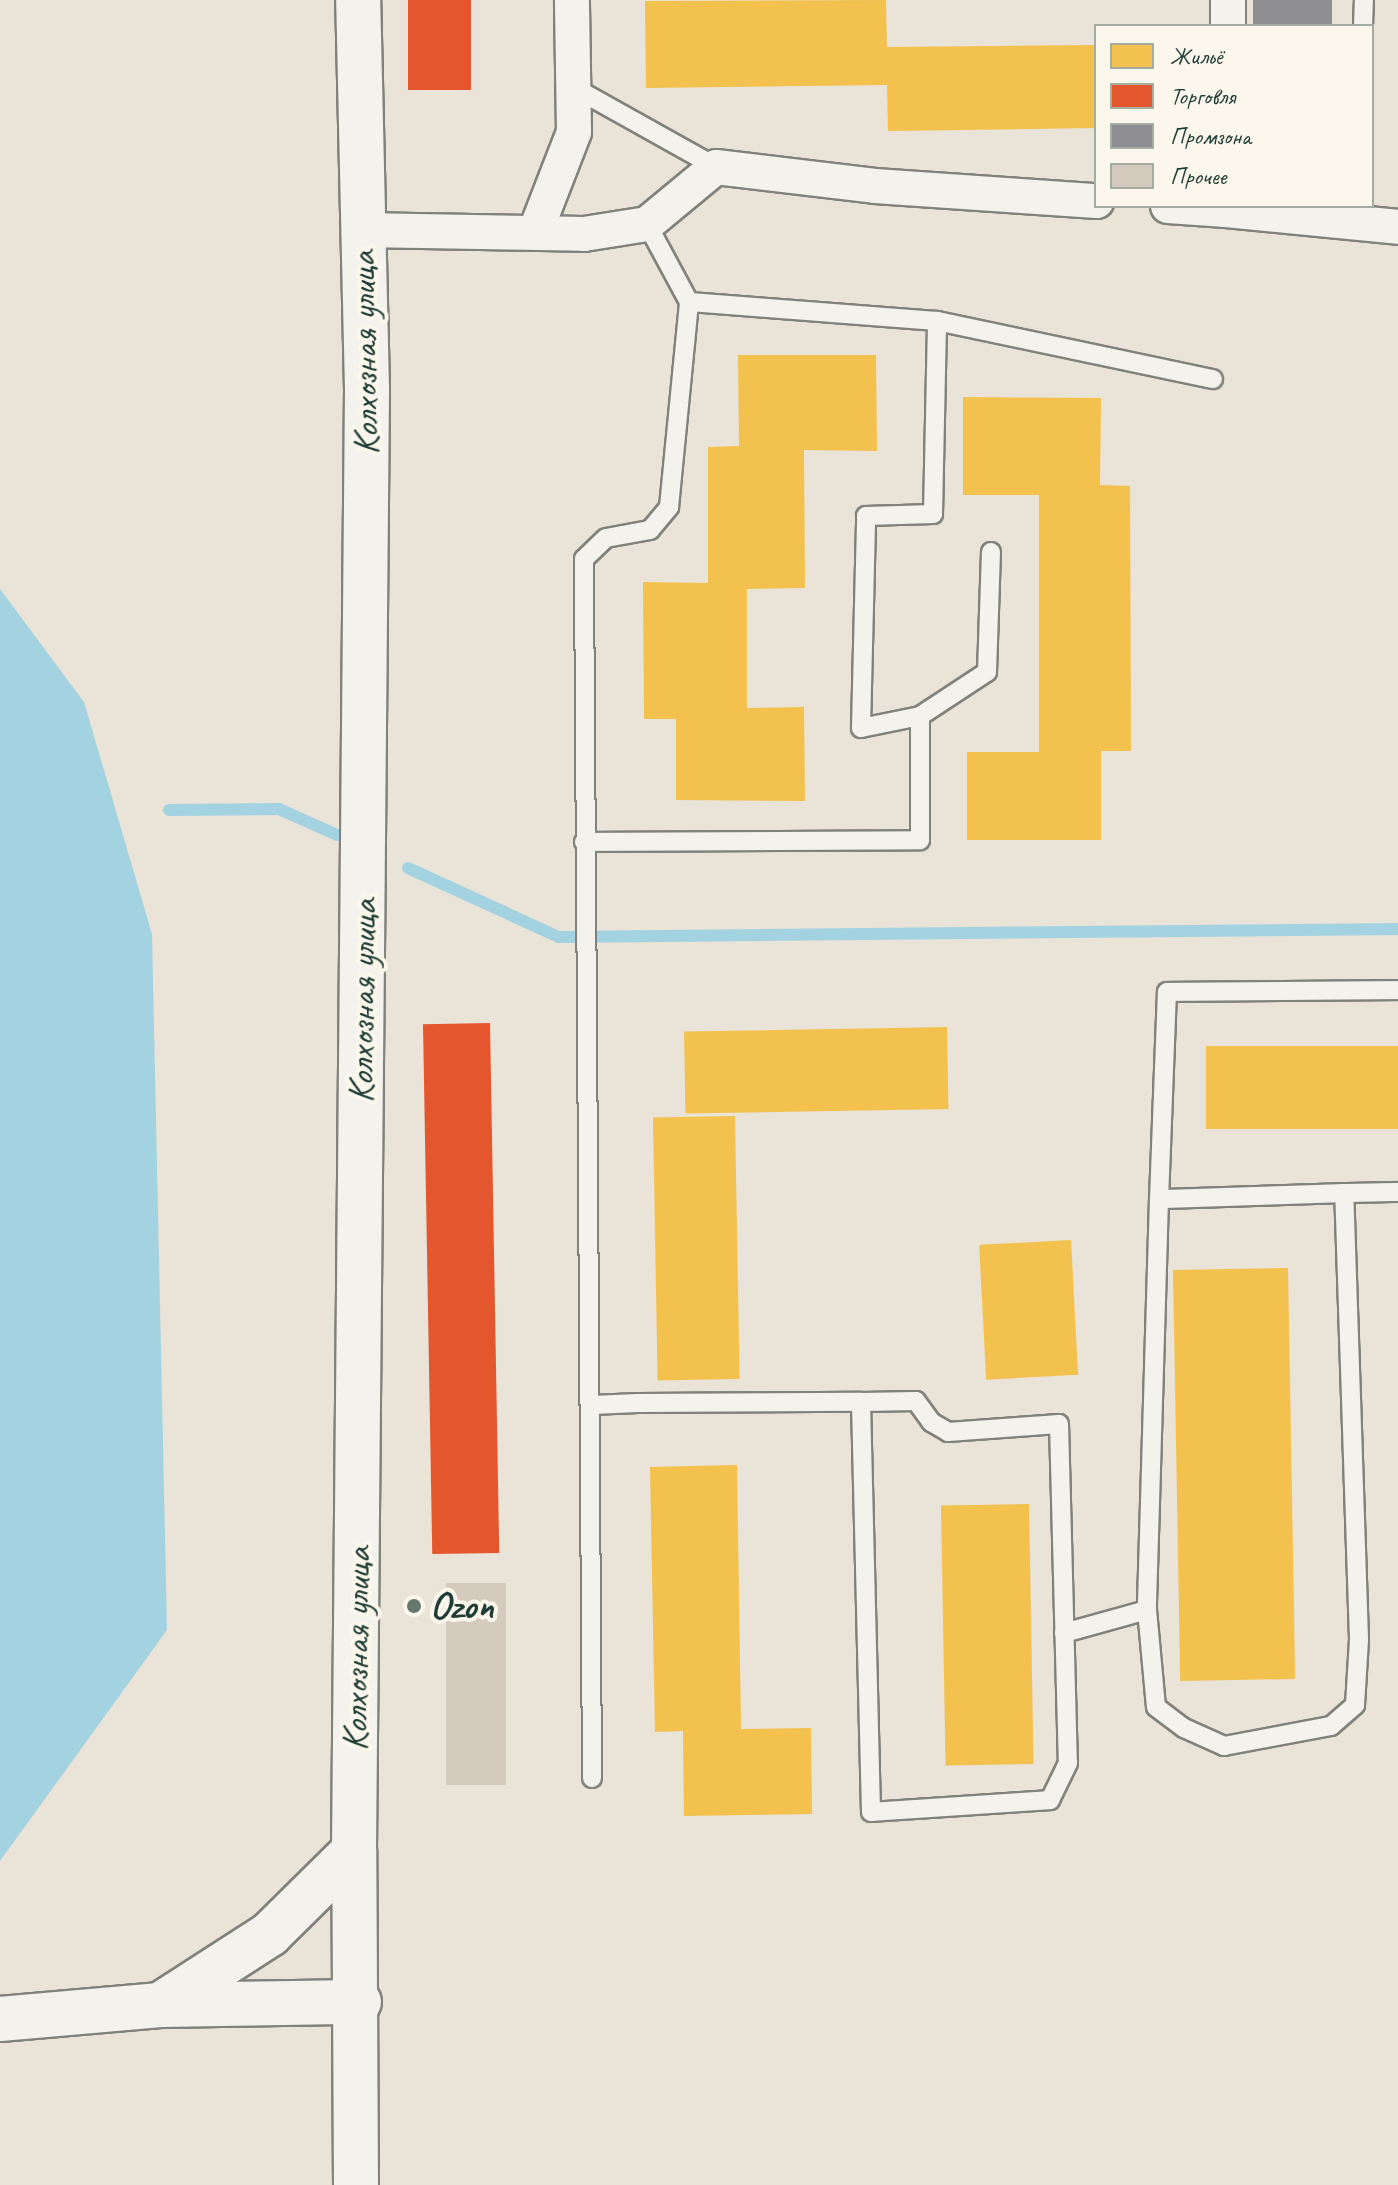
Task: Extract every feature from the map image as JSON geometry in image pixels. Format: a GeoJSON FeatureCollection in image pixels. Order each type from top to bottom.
{"type":"FeatureCollection","features":[{"type":"Feature","properties":{"kind":"street","name":"Колхозная улица"},"geometry":{"type":"LineString","coordinates":[[356,2185],[359,2002],[354,1851],[367,389],[358,0]]}},
{"type":"Feature","properties":{"kind":"street"},"geometry":{"type":"LineString","coordinates":[[536,230],[574,132],[572,0]]}},
{"type":"Feature","properties":{"kind":"street"},"geometry":{"type":"LineString","coordinates":[[1228,0],[1228,24]]}},
{"type":"Feature","properties":{"kind":"street"},"geometry":{"type":"LineString","coordinates":[[362,230],[536,230],[584,234],[647,224],[716,167],[875,186],[1094,201]]}},
{"type":"Feature","properties":{"kind":"street"},"geometry":{"type":"LineString","coordinates":[[1226,208],[1376,218]]}},
{"type":"Feature","properties":{"kind":"street"},"geometry":{"type":"LineString","coordinates":[[160,2005],[270,1934],[354,1851]]}},
{"type":"Feature","properties":{"kind":"street"},"geometry":{"type":"LineString","coordinates":[[0,2019],[160,2005],[359,2002]]}},
{"type":"Feature","properties":{"kind":"lane"},"geometry":{"type":"LineString","coordinates":[[1363,24],[1364,0]]}},
{"type":"Feature","properties":{"kind":"lane"},"geometry":{"type":"LineString","coordinates":[[573,87],[716,167]]}},
{"type":"Feature","properties":{"kind":"lane"},"geometry":{"type":"LineString","coordinates":[[592,1778],[592,1405],[584,842],[584,559],[606,538],[650,530],[669,507],[689,302],[647,224]]}},
{"type":"Feature","properties":{"kind":"lane"},"geometry":{"type":"LineString","coordinates":[[689,302],[937,321],[1213,379]]}},
{"type":"Feature","properties":{"kind":"lane"},"geometry":{"type":"LineString","coordinates":[[937,321],[933,514],[866,516],[861,728],[920,716],[987,672],[991,552]]}},
{"type":"Feature","properties":{"kind":"lane"},"geometry":{"type":"LineString","coordinates":[[584,842],[920,840],[920,716]]}},
{"type":"Feature","properties":{"kind":"lane"},"geometry":{"type":"LineString","coordinates":[[1344,1193],[1359,1639],[1355,1705],[1331,1726],[1224,1746],[1184,1728],[1156,1707],[1147,1610],[1167,992],[1398,990]]}},
{"type":"Feature","properties":{"kind":"lane"},"geometry":{"type":"LineString","coordinates":[[1159,1199],[1398,1192]]}},
{"type":"Feature","properties":{"kind":"lane"},"geometry":{"type":"LineString","coordinates":[[592,1405],[916,1401],[931,1422],[948,1432],[1059,1424],[1068,1763],[1050,1800],[871,1812],[861,1402]]}},
{"type":"Feature","properties":{"kind":"lane"},"geometry":{"type":"LineString","coordinates":[[1064,1633],[1147,1610]]}},
{"type":"Feature","properties":{"kind":"water"},"geometry":{"type":"Polygon","coordinates":[[[0,589],[84,702],[152,934],[167,1630],[0,1861],[0,589]]]}},
{"type":"Feature","properties":{"kind":"building: Жильё"},"geometry":{"type":"Polygon","coordinates":[[[886,0],[887,47],[1094,45],[1094,128],[888,131],[887,85],[646,88],[645,1],[886,0]]]}},
{"type":"Feature","properties":{"kind":"building: Жильё"},"geometry":{"type":"Polygon","coordinates":[[[738,355],[876,355],[877,451],[804,450],[805,588],[747,589],[747,708],[804,707],[805,801],[676,800],[676,719],[644,719],[643,582],[708,583],[708,447],[739,446],[738,355]]]}},
{"type":"Feature","properties":{"kind":"building: Жильё"},"geometry":{"type":"Polygon","coordinates":[[[963,397],[1101,398],[1100,485],[1130,486],[1131,751],[1101,751],[1101,840],[967,840],[967,752],[1039,752],[1039,495],[963,495],[963,397]]]}},
{"type":"Feature","properties":{"kind":"building: Жильё"},"geometry":{"type":"Polygon","coordinates":[[[947,1027],[948,1109],[685,1114],[684,1032],[947,1027]]]}},
{"type":"Feature","properties":{"kind":"building: Жильё"},"geometry":{"type":"Polygon","coordinates":[[[1206,1046],[1398,1046],[1398,1129],[1206,1129],[1206,1046]]]}},
{"type":"Feature","properties":{"kind":"building: Жильё"},"geometry":{"type":"Polygon","coordinates":[[[735,1116],[740,1379],[658,1380],[653,1117],[735,1116]]]}},
{"type":"Feature","properties":{"kind":"building: Жильё"},"geometry":{"type":"Polygon","coordinates":[[[1071,1240],[1078,1375],[986,1380],[979,1245],[1071,1240]]]}},
{"type":"Feature","properties":{"kind":"building: Жильё"},"geometry":{"type":"Polygon","coordinates":[[[1288,1268],[1295,1679],[1180,1681],[1173,1270],[1288,1268]]]}},
{"type":"Feature","properties":{"kind":"building: Жильё"},"geometry":{"type":"Polygon","coordinates":[[[737,1465],[741,1729],[811,1728],[812,1814],[684,1816],[683,1731],[655,1732],[650,1467],[737,1465]]]}},
{"type":"Feature","properties":{"kind":"building: Жильё"},"geometry":{"type":"Polygon","coordinates":[[[1029,1504],[1034,1764],[946,1765],[941,1506],[1029,1504]]]}},
{"type":"Feature","properties":{"kind":"building: Торговля"},"geometry":{"type":"Polygon","coordinates":[[[408,0],[471,0],[471,90],[408,90],[408,0]]]}},
{"type":"Feature","properties":{"kind":"building: Торговля"},"geometry":{"type":"Polygon","coordinates":[[[490,1023],[499,1553],[432,1554],[423,1024],[490,1023]]]}},
{"type":"Feature","properties":{"kind":"building: Промзона"},"geometry":{"type":"Polygon","coordinates":[[[1253,0],[1332,0],[1332,24],[1253,24],[1253,0]]]}},
{"type":"Feature","properties":{"kind":"building: Прочее"},"geometry":{"type":"Polygon","coordinates":[[[446,1583],[506,1583],[506,1785],[446,1785],[446,1583]]]}},
{"type":"Feature","properties":{"kind":"waterway"},"geometry":{"type":"LineString","coordinates":[[169,810],[279,809],[337,835]]}},
{"type":"Feature","properties":{"kind":"waterway"},"geometry":{"type":"LineString","coordinates":[[408,868],[559,937],[1398,929]]}},
{"type":"Feature","properties":{"kind":"place","name":"Ozon"},"geometry":{"type":"Point","coordinates":[414,1606]}}]}
